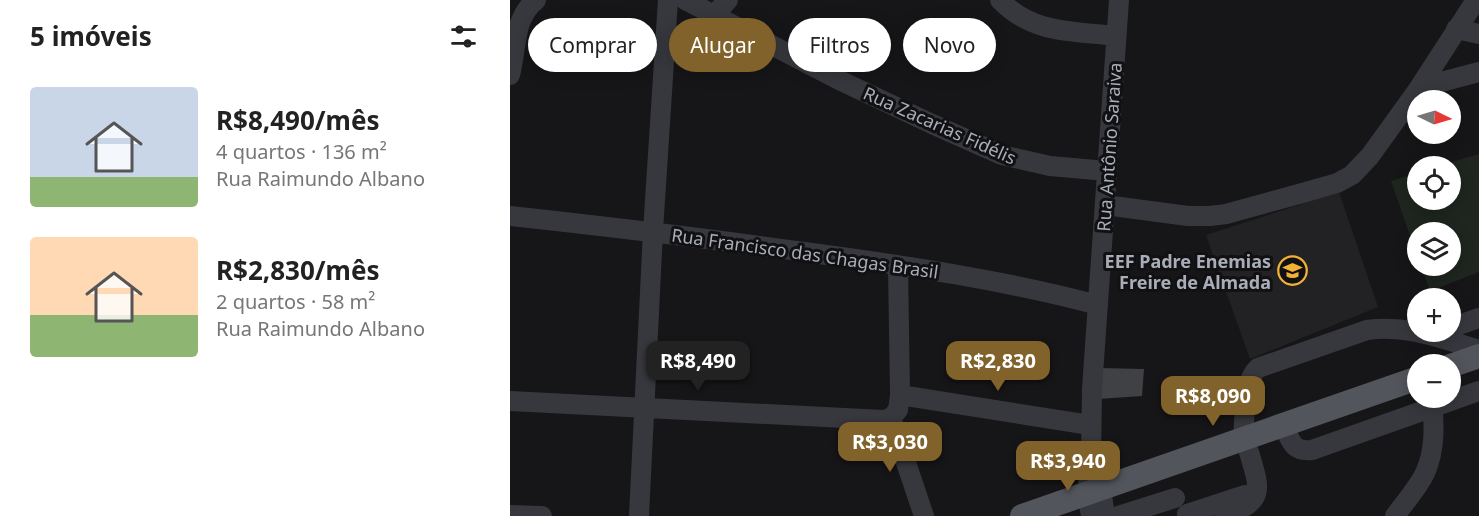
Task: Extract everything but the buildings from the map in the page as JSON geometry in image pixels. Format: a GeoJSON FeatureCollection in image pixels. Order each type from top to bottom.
{"type":"FeatureCollection","features":[{"type":"Feature","properties":{"kind":"main road"},"geometry":{"type":"LineString","coordinates":[[1461,362],[1479,356]]}},
{"type":"Feature","properties":{"kind":"main road"},"geometry":{"type":"LineString","coordinates":[[1461,378],[1479,372]]}},
{"type":"Feature","properties":{"kind":"main road"},"geometry":{"type":"LineString","coordinates":[[1095,503],[1407,382]]}},
{"type":"Feature","properties":{"kind":"main road"},"geometry":{"type":"LineString","coordinates":[[1286,431],[1407,404]]}},
{"type":"Feature","properties":{"kind":"main road"},"geometry":{"type":"LineString","coordinates":[[1022,516],[1095,503],[1179,502],[1246,445]]}},
{"type":"Feature","properties":{"kind":"street"},"geometry":{"type":"LineString","coordinates":[[511,72],[519,22],[528,6],[536,0]]}},
{"type":"Feature","properties":{"kind":"street"},"geometry":{"type":"LineString","coordinates":[[639,516],[653,231],[668,0]]}},
{"type":"Feature","properties":{"kind":"street","name":"Rua Zacarias Fidélis"},"geometry":{"type":"LineString","coordinates":[[685,0],[721,7],[837,79],[1002,155],[1050,166],[1107,171]]}},
{"type":"Feature","properties":{"kind":"street"},"geometry":{"type":"LineString","coordinates":[[1000,0],[1014,13],[1029,22],[1048,28],[1116,36]]}},
{"type":"Feature","properties":{"kind":"street","name":"Rua Antônio Saraiva"},"geometry":{"type":"LineString","coordinates":[[1095,503],[1090,425],[1119,0]]}},
{"type":"Feature","properties":{"kind":"street"},"geometry":{"type":"LineString","coordinates":[[1104,205],[1188,216],[1210,216],[1237,211],[1337,183],[1352,175],[1370,156],[1419,88],[1476,0]]}},
{"type":"Feature","properties":{"kind":"street"},"geometry":{"type":"LineString","coordinates":[[1456,29],[1479,34]]}},
{"type":"Feature","properties":{"kind":"street"},"geometry":{"type":"LineString","coordinates":[[1419,88],[1479,72]]}},
{"type":"Feature","properties":{"kind":"street","name":"Rua Francisco das Chagas Brasil"},"geometry":{"type":"LineString","coordinates":[[510,216],[653,231],[898,265],[1005,283],[1098,305]]}},
{"type":"Feature","properties":{"kind":"street"},"geometry":{"type":"LineString","coordinates":[[898,265],[896,409],[924,516]]}},
{"type":"Feature","properties":{"kind":"street"},"geometry":{"type":"LineString","coordinates":[[1461,324],[1479,318]]}},
{"type":"Feature","properties":{"kind":"street"},"geometry":{"type":"LineString","coordinates":[[1225,516],[1244,509],[1250,504],[1257,491],[1257,478],[1246,445],[1248,384],[1253,372],[1258,368],[1367,330],[1381,327],[1407,329]]}},
{"type":"Feature","properties":{"kind":"street"},"geometry":{"type":"LineString","coordinates":[[1458,342],[1479,350]]}},
{"type":"Feature","properties":{"kind":"street"},"geometry":{"type":"LineString","coordinates":[[1461,394],[1479,391]]}},
{"type":"Feature","properties":{"kind":"street"},"geometry":{"type":"LineString","coordinates":[[510,401],[883,420],[896,409],[1090,425]]}},
{"type":"Feature","properties":{"kind":"street"},"geometry":{"type":"LineString","coordinates":[[1395,516],[1424,475],[1432,453],[1434,423],[1430,408]]}},
{"type":"Feature","properties":{"kind":"street"},"geometry":{"type":"LineString","coordinates":[[1179,502],[1257,491]]}},
{"type":"Feature","properties":{"kind":"street"},"geometry":{"type":"LineString","coordinates":[[510,515],[542,516]]}},
{"type":"Feature","properties":{"kind":"shaded area"},"geometry":{"type":"Polygon","coordinates":[[[1479,154],[1479,272],[1438,288],[1429,288],[1425,276],[1461,276],[1461,222],[1407,222],[1407,227],[1391,181],[1407,176],[1407,210],[1461,210],[1461,159],[1479,154]]]}},
{"type":"Feature","properties":{"kind":"shaded area","name":"EEF Padre Enemias Freire de Almada"},"geometry":{"type":"Polygon","coordinates":[[[1339,192],[1378,307],[1250,359],[1206,235],[1339,192]]]}},
{"type":"Feature","properties":{"kind":"place","name":"EEF Padre Enemias Freire de Almada"},"geometry":{"type":"Point","coordinates":[1292,271]}}]}
